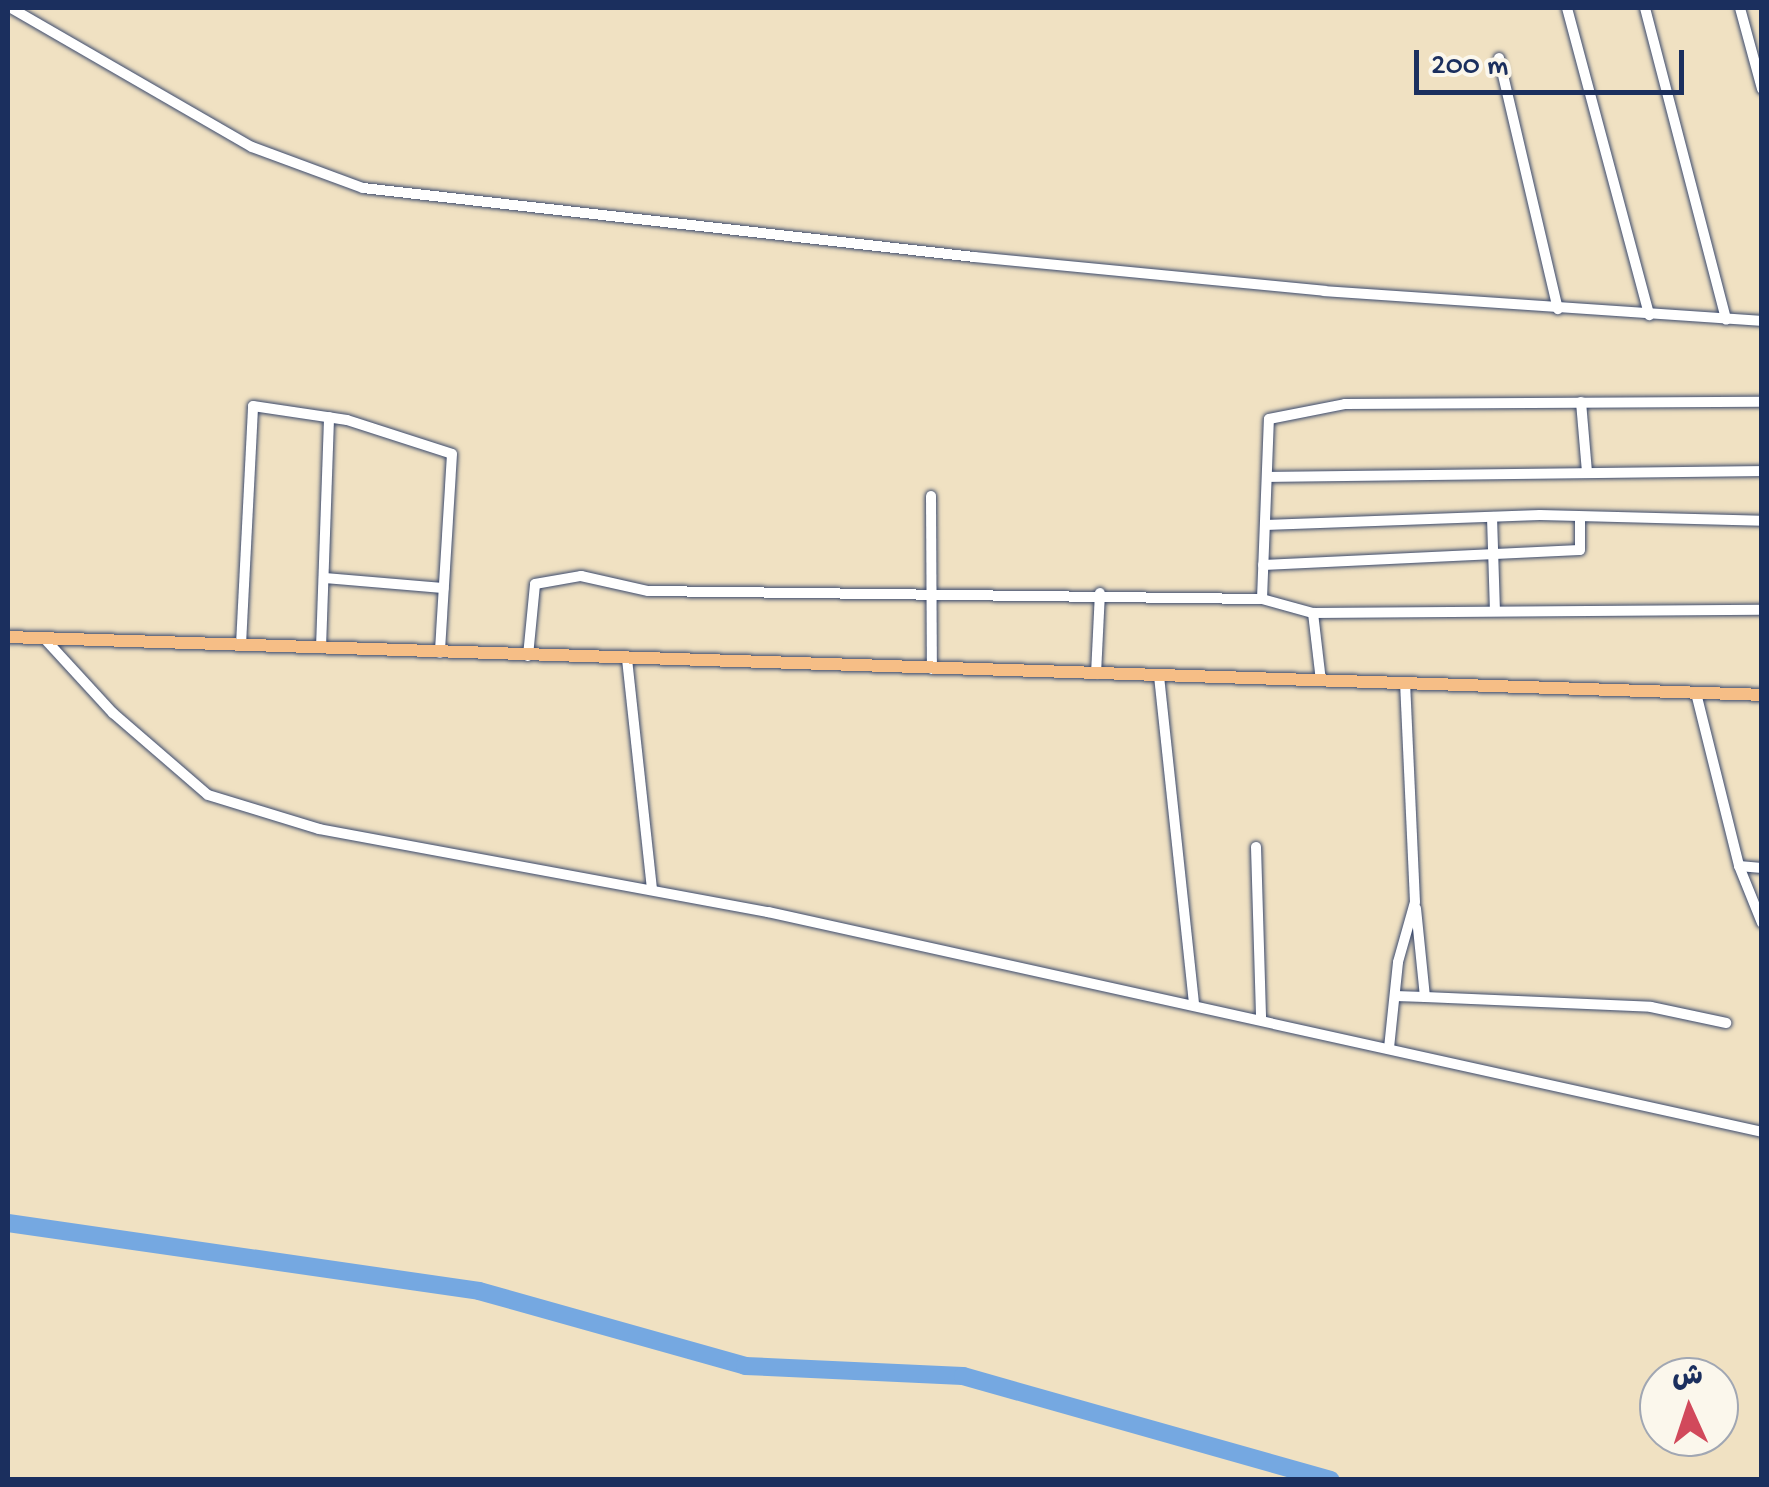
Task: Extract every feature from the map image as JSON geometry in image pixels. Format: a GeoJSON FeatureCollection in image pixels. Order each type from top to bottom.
{"type":"FeatureCollection","features":[{"type":"Feature","properties":{"kind":"main road"},"geometry":{"type":"LineString","coordinates":[[8,636],[1762,696]]}},
{"type":"Feature","properties":{"kind":"street"},"geometry":{"type":"LineString","coordinates":[[11,8],[252,147],[363,188],[994,259],[1558,309],[1762,322]]}},
{"type":"Feature","properties":{"kind":"street"},"geometry":{"type":"LineString","coordinates":[[1567,8],[1649,315]]}},
{"type":"Feature","properties":{"kind":"street"},"geometry":{"type":"LineString","coordinates":[[1645,8],[1726,320]]}},
{"type":"Feature","properties":{"kind":"street"},"geometry":{"type":"LineString","coordinates":[[1740,8],[1756,49],[1762,89]]}},
{"type":"Feature","properties":{"kind":"street"},"geometry":{"type":"LineString","coordinates":[[1498,58],[1558,309]]}},
{"type":"Feature","properties":{"kind":"street"},"geometry":{"type":"LineString","coordinates":[[1581,402],[1587,472]]}},
{"type":"Feature","properties":{"kind":"street"},"geometry":{"type":"LineString","coordinates":[[1262,598],[1269,419],[1345,404],[1762,402]]}},
{"type":"Feature","properties":{"kind":"street"},"geometry":{"type":"LineString","coordinates":[[241,645],[253,406],[330,417],[452,454],[440,653]]}},
{"type":"Feature","properties":{"kind":"street"},"geometry":{"type":"LineString","coordinates":[[321,648],[330,417]]}},
{"type":"Feature","properties":{"kind":"street"},"geometry":{"type":"LineString","coordinates":[[1266,477],[1762,471]]}},
{"type":"Feature","properties":{"kind":"street"},"geometry":{"type":"LineString","coordinates":[[930,496],[932,669]]}},
{"type":"Feature","properties":{"kind":"street"},"geometry":{"type":"LineString","coordinates":[[1265,525],[1580,516],[1762,522]]}},
{"type":"Feature","properties":{"kind":"street"},"geometry":{"type":"LineString","coordinates":[[1263,564],[1494,557],[1580,550],[1580,516]]}},
{"type":"Feature","properties":{"kind":"street"},"geometry":{"type":"LineString","coordinates":[[1492,517],[1495,611]]}},
{"type":"Feature","properties":{"kind":"street"},"geometry":{"type":"LineString","coordinates":[[528,656],[535,584],[580,576],[648,591],[1100,593],[1262,598],[1313,613],[1762,610]]}},
{"type":"Feature","properties":{"kind":"street"},"geometry":{"type":"LineString","coordinates":[[324,578],[444,588]]}},
{"type":"Feature","properties":{"kind":"street"},"geometry":{"type":"LineString","coordinates":[[1096,674],[1100,593]]}},
{"type":"Feature","properties":{"kind":"street"},"geometry":{"type":"LineString","coordinates":[[1313,613],[1322,681]]}},
{"type":"Feature","properties":{"kind":"street"},"geometry":{"type":"LineString","coordinates":[[44,638],[113,714],[208,795],[320,828],[652,890],[1762,1132]]}},
{"type":"Feature","properties":{"kind":"street"},"geometry":{"type":"LineString","coordinates":[[627,659],[652,890]]}},
{"type":"Feature","properties":{"kind":"street"},"geometry":{"type":"LineString","coordinates":[[1159,676],[1194,1006]]}},
{"type":"Feature","properties":{"kind":"street"},"geometry":{"type":"LineString","coordinates":[[1405,684],[1415,902],[1425,996]]}},
{"type":"Feature","properties":{"kind":"street"},"geometry":{"type":"LineString","coordinates":[[1696,693],[1740,866],[1762,923]]}},
{"type":"Feature","properties":{"kind":"street"},"geometry":{"type":"LineString","coordinates":[[1256,847],[1261,1020]]}},
{"type":"Feature","properties":{"kind":"street"},"geometry":{"type":"LineString","coordinates":[[1740,866],[1762,868]]}},
{"type":"Feature","properties":{"kind":"street"},"geometry":{"type":"LineString","coordinates":[[1389,1048],[1398,962],[1415,902]]}},
{"type":"Feature","properties":{"kind":"street"},"geometry":{"type":"LineString","coordinates":[[1398,962],[1422,963]]}},
{"type":"Feature","properties":{"kind":"street"},"geometry":{"type":"LineString","coordinates":[[1395,996],[1651,1007],[1726,1023]]}},
{"type":"Feature","properties":{"kind":"waterway"},"geometry":{"type":"LineString","coordinates":[[8,1223],[479,1291],[745,1366],[963,1376],[1331,1480]]}}]}
